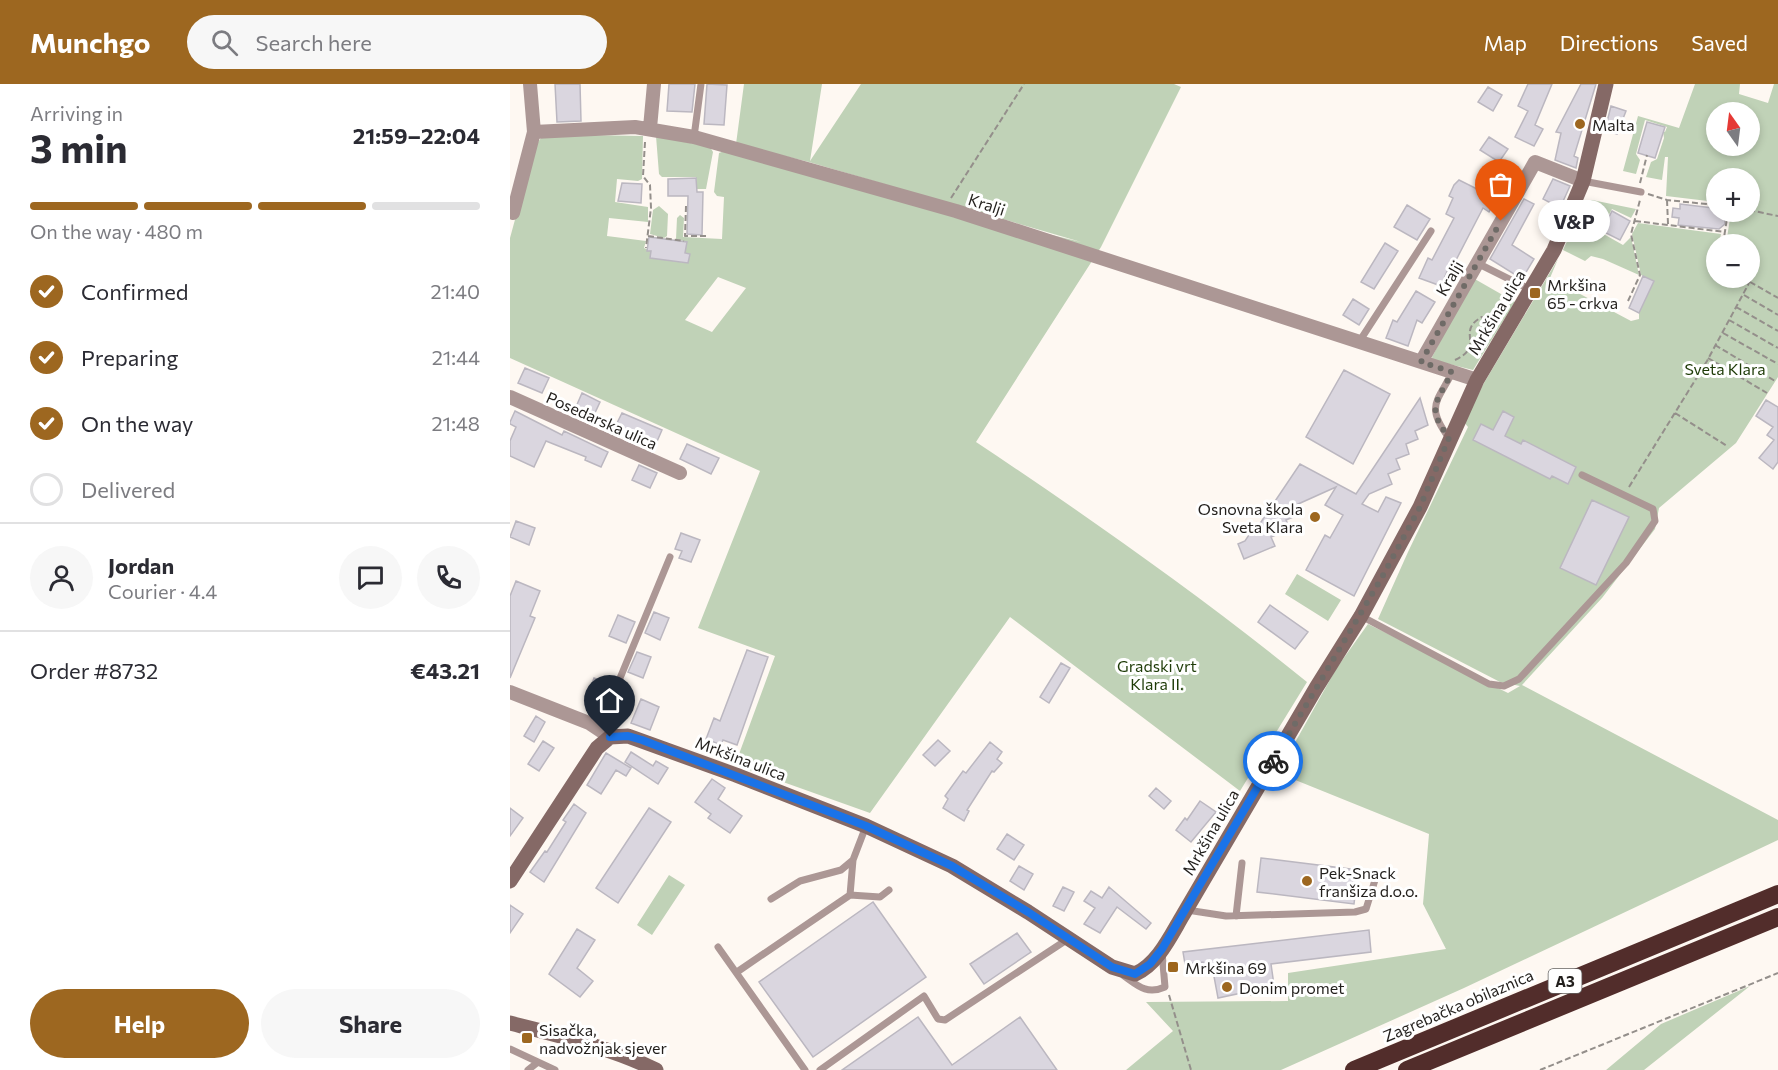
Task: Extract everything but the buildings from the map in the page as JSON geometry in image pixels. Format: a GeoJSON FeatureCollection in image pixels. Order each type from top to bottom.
{"type":"FeatureCollection","features":[{"type":"Feature","properties":{"kind":"highway","name":"Zagrebačka obilaznica"},"geometry":{"type":"LineString","coordinates":[[1354,1070],[1778,894]]}},
{"type":"Feature","properties":{"kind":"highway","name":"A3"},"geometry":{"type":"LineString","coordinates":[[1407,1070],[1778,917]]}},
{"type":"Feature","properties":{"kind":"street"},"geometry":{"type":"LineString","coordinates":[[511,216],[534,132],[530,84]]}},
{"type":"Feature","properties":{"kind":"street"},"geometry":{"type":"LineString","coordinates":[[648,133],[654,84]]}},
{"type":"Feature","properties":{"kind":"street","name":"Mrkšina ulica"},"geometry":{"type":"LineString","coordinates":[[510,692],[604,733],[642,740],[866,826],[952,866],[1112,967],[1135,974],[1150,964],[1162,949],[1361,615],[1420,507],[1476,381],[1531,291],[1564,230],[1583,181],[1606,84]]}},
{"type":"Feature","properties":{"kind":"street","name":"Kralji"},"geometry":{"type":"LineString","coordinates":[[534,132],[648,133],[694,137],[945,208],[1476,381]]}},
{"type":"Feature","properties":{"kind":"street","name":"Kralji"},"geometry":{"type":"LineString","coordinates":[[1421,362],[1535,162],[1583,181]]}},
{"type":"Feature","properties":{"kind":"street","name":"Posedarska ulica"},"geometry":{"type":"LineString","coordinates":[[510,397],[680,473]]}},
{"type":"Feature","properties":{"kind":"street"},"geometry":{"type":"LineString","coordinates":[[510,881],[597,748],[604,733]]}},
{"type":"Feature","properties":{"kind":"street"},"geometry":{"type":"LineString","coordinates":[[510,1023],[632,1058],[656,1070]]}},
{"type":"Feature","properties":{"kind":"lane"},"geometry":{"type":"LineString","coordinates":[[694,137],[701,84]]}},
{"type":"Feature","properties":{"kind":"lane"},"geometry":{"type":"LineString","coordinates":[[1583,181],[1640,192]]}},
{"type":"Feature","properties":{"kind":"lane"},"geometry":{"type":"LineString","coordinates":[[1359,342],[1431,231]]}},
{"type":"Feature","properties":{"kind":"lane"},"geometry":{"type":"LineString","coordinates":[[1477,263],[1531,291]]}},
{"type":"Feature","properties":{"kind":"lane"},"geometry":{"type":"LineString","coordinates":[[1449,371],[1435,404],[1434,412],[1436,421],[1449,438]]}},
{"type":"Feature","properties":{"kind":"lane"},"geometry":{"type":"LineString","coordinates":[[1361,615],[1489,684],[1504,686],[1519,679],[1626,563],[1655,521],[1653,509],[1582,475]]}},
{"type":"Feature","properties":{"kind":"lane"},"geometry":{"type":"LineString","coordinates":[[604,733],[670,557]]}},
{"type":"Feature","properties":{"kind":"lane"},"geometry":{"type":"LineString","coordinates":[[850,895],[853,860],[866,826]]}},
{"type":"Feature","properties":{"kind":"lane"},"geometry":{"type":"LineString","coordinates":[[771,899],[800,881],[842,870],[853,860]]}},
{"type":"Feature","properties":{"kind":"lane"},"geometry":{"type":"LineString","coordinates":[[1236,916],[1242,863]]}},
{"type":"Feature","properties":{"kind":"lane"},"geometry":{"type":"LineString","coordinates":[[1186,909],[1236,916],[1355,912],[1366,909],[1375,880]]}},
{"type":"Feature","properties":{"kind":"lane"},"geometry":{"type":"LineString","coordinates":[[737,972],[850,895],[880,897],[889,890]]}},
{"type":"Feature","properties":{"kind":"lane"},"geometry":{"type":"LineString","coordinates":[[820,1070],[924,996],[938,1019],[945,1020],[1068,939]]}},
{"type":"Feature","properties":{"kind":"lane"},"geometry":{"type":"LineString","coordinates":[[718,947],[805,1070]]}},
{"type":"Feature","properties":{"kind":"lane"},"geometry":{"type":"LineString","coordinates":[[1112,967],[1145,991],[1156,991],[1165,987],[1162,949]]}},
{"type":"Feature","properties":{"kind":"lane"},"geometry":{"type":"LineString","coordinates":[[510,1049],[555,1070]]}},
{"type":"Feature","properties":{"kind":"lane"},"geometry":{"type":"LineString","coordinates":[[528,1070],[538,1062]]}},
{"type":"Feature","properties":{"kind":"path"},"geometry":{"type":"LineString","coordinates":[[945,208],[1024,84]]}},
{"type":"Feature","properties":{"kind":"path"},"geometry":{"type":"LineString","coordinates":[[646,248],[651,200],[650,185],[643,176],[648,133]]}},
{"type":"Feature","properties":{"kind":"path"},"geometry":{"type":"LineString","coordinates":[[1628,301],[1640,275],[1632,234],[1647,155]]}},
{"type":"Feature","properties":{"kind":"path"},"geometry":{"type":"LineString","coordinates":[[1640,192],[1667,200],[1706,204]]}},
{"type":"Feature","properties":{"kind":"path"},"geometry":{"type":"LineString","coordinates":[[1667,200],[1668,225]]}},
{"type":"Feature","properties":{"kind":"path"},"geometry":{"type":"LineString","coordinates":[[686,206],[685,236],[707,236]]}},
{"type":"Feature","properties":{"kind":"path"},"geometry":{"type":"LineString","coordinates":[[1760,212],[1778,216]]}},
{"type":"Feature","properties":{"kind":"path"},"geometry":{"type":"LineString","coordinates":[[1635,221],[1725,232],[1726,222]]}},
{"type":"Feature","properties":{"kind":"path"},"geometry":{"type":"LineString","coordinates":[[648,236],[684,241]]}},
{"type":"Feature","properties":{"kind":"path"},"geometry":{"type":"LineString","coordinates":[[1624,495],[1708,358],[1747,288]]}},
{"type":"Feature","properties":{"kind":"path"},"geometry":{"type":"LineString","coordinates":[[1760,288],[1778,298]]}},
{"type":"Feature","properties":{"kind":"path"},"geometry":{"type":"LineString","coordinates":[[1743,295],[1778,315]]}},
{"type":"Feature","properties":{"kind":"path"},"geometry":{"type":"LineString","coordinates":[[1736,307],[1778,331]]}},
{"type":"Feature","properties":{"kind":"path"},"geometry":{"type":"LineString","coordinates":[[1449,371],[1450,362],[1467,354],[1471,348],[1469,331],[1474,321],[1482,317],[1500,327]]}},
{"type":"Feature","properties":{"kind":"path"},"geometry":{"type":"LineString","coordinates":[[1729,320],[1778,348]]}},
{"type":"Feature","properties":{"kind":"path"},"geometry":{"type":"LineString","coordinates":[[1722,333],[1778,364]]}},
{"type":"Feature","properties":{"kind":"path"},"geometry":{"type":"LineString","coordinates":[[1715,345],[1775,381]]}},
{"type":"Feature","properties":{"kind":"path"},"geometry":{"type":"LineString","coordinates":[[1708,358],[1767,393]]}},
{"type":"Feature","properties":{"kind":"path"},"geometry":{"type":"LineString","coordinates":[[1675,413],[1727,446]]}},
{"type":"Feature","properties":{"kind":"path"},"geometry":{"type":"LineString","coordinates":[[1540,1070],[1778,973]]}},
{"type":"Feature","properties":{"kind":"path"},"geometry":{"type":"LineString","coordinates":[[1165,987],[1170,996],[1191,1070]]}},
{"type":"Feature","properties":{"kind":"green space","name":"Gradski vrt Klara II."},"geometry":{"type":"Polygon","coordinates":[[[744,84],[822,84],[810,161],[861,84],[1174,84],[1181,87],[1101,247],[976,442],[1145,558],[1307,682],[1240,791],[1010,617],[870,813],[735,765],[775,656],[698,628],[760,471],[510,358],[510,238],[535,146],[541,138],[587,135],[643,136],[642,179],[638,181],[617,179],[615,202],[648,207],[648,222],[609,218],[607,236],[646,241],[644,248],[651,251],[651,258],[688,263],[689,254],[685,253],[687,242],[676,239],[677,218],[680,215],[684,218],[683,237],[722,239],[724,197],[717,196],[714,192],[719,153],[724,151],[839,183],[1081,242],[809,162],[736,144],[744,84]],[[718,277],[685,320],[712,332],[746,288],[718,277]]]}},
{"type":"Feature","properties":{"kind":"green space","name":"Sveta Klara"},"geometry":{"type":"Polygon","coordinates":[[[1695,84],[1740,84],[1739,94],[1768,103],[1774,84],[1778,84],[1778,377],[1736,443],[1659,508],[1655,529],[1602,598],[1522,685],[1778,820],[1778,840],[1464,988],[1281,1070],[1126,1070],[1173,1031],[1146,1002],[1288,1001],[1288,973],[1446,949],[1423,904],[1429,834],[1278,773],[1336,669],[1368,624],[1508,693],[1520,686],[1500,682],[1378,619],[1468,427],[1464,422],[1484,383],[1558,259],[1550,278],[1631,321],[1639,319],[1639,313],[1654,281],[1641,275],[1632,234],[1638,223],[1721,234],[1706,234],[1706,288],[1760,288],[1760,234],[1728,234],[1729,222],[1760,222],[1760,168],[1706,168],[1706,201],[1666,196],[1668,157],[1665,157],[1662,180],[1646,177],[1651,162],[1657,159],[1664,138],[1663,131],[1665,132],[1667,127],[1645,120],[1636,154],[1640,160],[1636,174],[1623,171],[1638,116],[1679,128],[1695,84]]]}},
{"type":"Feature","properties":{"kind":"green space"},"geometry":{"type":"Polygon","coordinates":[[[656,136],[710,147],[713,152],[706,189],[697,189],[696,177],[662,177],[659,174],[656,136]]]}},
{"type":"Feature","properties":{"kind":"green space"},"geometry":{"type":"Polygon","coordinates":[[[1592,200],[1636,209],[1631,218],[1612,209],[1600,232],[1623,245],[1631,237],[1639,275],[1603,259],[1591,256],[1585,261],[1563,250],[1583,206],[1592,200]]]}},
{"type":"Feature","properties":{"kind":"green space"},"geometry":{"type":"Polygon","coordinates":[[[659,206],[668,214],[667,236],[664,238],[650,234],[653,210],[659,206]]]}},
{"type":"Feature","properties":{"kind":"green space"},"geometry":{"type":"Polygon","coordinates":[[[1473,278],[1515,302],[1473,370],[1433,360],[1432,357],[1473,278]]]}},
{"type":"Feature","properties":{"kind":"green space"},"geometry":{"type":"Polygon","coordinates":[[[1297,574],[1341,600],[1328,621],[1285,594],[1297,574]]]}},
{"type":"Feature","properties":{"kind":"green space"},"geometry":{"type":"Polygon","coordinates":[[[669,875],[685,885],[652,935],[637,925],[669,875]]]}},
{"type":"Feature","properties":{"kind":"green space"},"geometry":{"type":"Polygon","coordinates":[[[1750,986],[1644,1070],[1606,1070],[1661,1024],[1750,986]]]}},
{"type":"Feature","properties":{"kind":"way so far"},"geometry":{"type":"LineString","coordinates":[[1273,761],[1361,615],[1420,507],[1449,438],[1436,421],[1434,412],[1435,404],[1452,372],[1421,362],[1501,221]]}},
{"type":"Feature","properties":{"kind":"place","name":"Malta"},"geometry":{"type":"Point","coordinates":[1580,124]}},
{"type":"Feature","properties":{"kind":"place","name":"V&P"},"geometry":{"type":"Point","coordinates":[1501,221]}},
{"type":"Feature","properties":{"kind":"place","name":"Mrkšina 65 - crkva"},"geometry":{"type":"Point","coordinates":[1535,293]}},
{"type":"Feature","properties":{"kind":"place","name":"Osnovna škola Sveta Klara"},"geometry":{"type":"Point","coordinates":[1315,517]}},
{"type":"Feature","properties":{"kind":"place","name":"Pek-Snack franšiza d.o.o."},"geometry":{"type":"Point","coordinates":[1307,881]}},
{"type":"Feature","properties":{"kind":"place","name":"Mrkšina 69"},"geometry":{"type":"Point","coordinates":[1173,967]}},
{"type":"Feature","properties":{"kind":"place","name":"Donim promet"},"geometry":{"type":"Point","coordinates":[1227,987]}},
{"type":"Feature","properties":{"kind":"place","name":"Sisačka, nadvožnjak sjever"},"geometry":{"type":"Point","coordinates":[527,1038]}},
{"type":"Feature","properties":{"kind":"route"},"geometry":{"type":"LineString","coordinates":[[610,737],[628,736],[642,740],[866,826],[952,866],[1112,967],[1135,974],[1150,964],[1162,949],[1273,761]]}}]}
